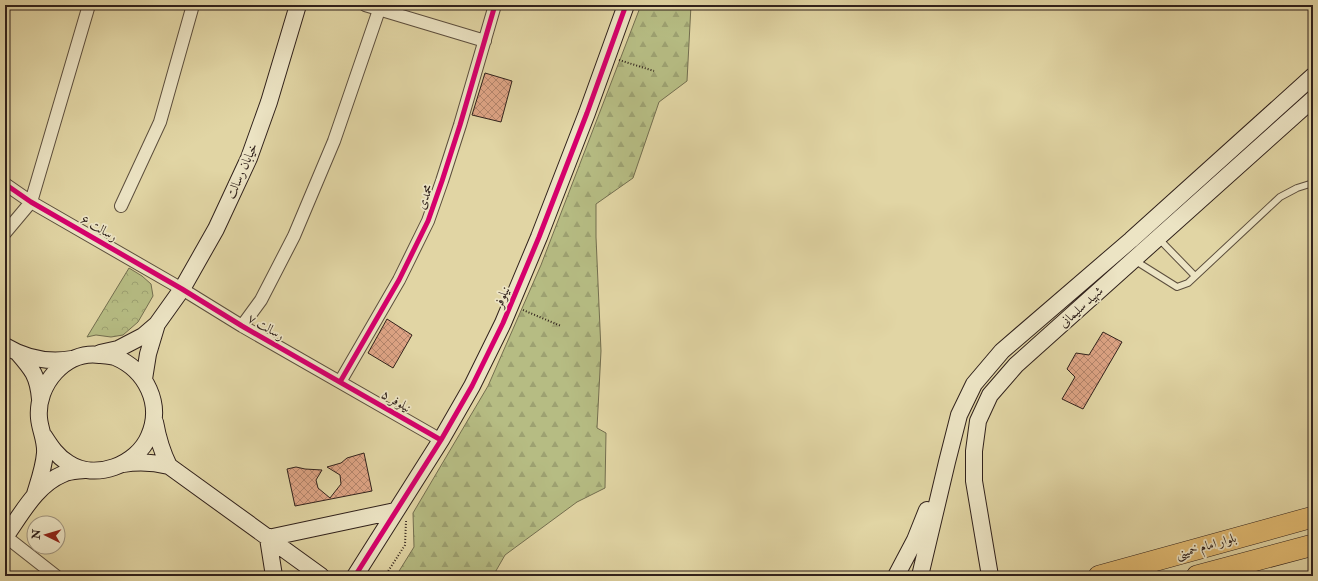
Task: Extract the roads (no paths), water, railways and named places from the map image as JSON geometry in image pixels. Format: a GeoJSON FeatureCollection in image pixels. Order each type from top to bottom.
{"type":"FeatureCollection","features":[{"type":"Feature","properties":{"kind":"highway","name":"بلوار امام خمینی"},"geometry":{"type":"LineString","coordinates":[[1099,576],[1313,517]]}},
{"type":"Feature","properties":{"kind":"highway","name":"بلوار امام خمینی"},"geometry":{"type":"LineString","coordinates":[[1197,576],[1313,545]]}},
{"type":"Feature","properties":{"kind":"main road","name":"خیابان رسالت"},"geometry":{"type":"LineString","coordinates":[[157,324],[182,289],[216,229],[250,158],[269,102],[298,5]]}},
{"type":"Feature","properties":{"kind":"main road","name":"نیلوفر"},"geometry":{"type":"LineString","coordinates":[[355,576],[441,440],[472,386],[512,304],[587,113],[606,56],[626,5]]}},
{"type":"Feature","properties":{"kind":"main road"},"geometry":{"type":"LineString","coordinates":[[920,576],[959,415],[974,384],[1002,351],[1146,226],[1313,76]]}},
{"type":"Feature","properties":{"kind":"main road","name":"شهید سلیمانی"},"geometry":{"type":"LineString","coordinates":[[990,576],[974,481],[974,451],[978,421],[990,395],[1016,365],[1313,99]]}},
{"type":"Feature","properties":{"kind":"main road"},"geometry":{"type":"LineString","coordinates":[[1146,226],[1158,238]]}},
{"type":"Feature","properties":{"kind":"main road"},"geometry":{"type":"LineString","coordinates":[[1122,247],[1134,260]]}},
{"type":"Feature","properties":{"kind":"main road"},"geometry":{"type":"LineString","coordinates":[[11,350],[53,361],[60,361],[118,349],[143,336],[157,324]]}},
{"type":"Feature","properties":{"kind":"main road"},"geometry":{"type":"LineString","coordinates":[[144,379],[148,354],[157,324]]}},
{"type":"Feature","properties":{"kind":"main road"},"geometry":{"type":"LineString","coordinates":[[11,350],[30,367],[37,380],[40,399],[39,418],[44,436],[45,452],[35,494]]}},
{"type":"Feature","properties":{"kind":"main road"},"geometry":{"type":"LineString","coordinates":[[95,354],[114,357],[130,365],[144,379],[153,397],[154,417],[158,441],[169,466]]}},
{"type":"Feature","properties":{"kind":"main road"},"geometry":{"type":"LineString","coordinates":[[40,399],[47,382],[60,367],[76,358]]}},
{"type":"Feature","properties":{"kind":"main road"},"geometry":{"type":"LineString","coordinates":[[123,464],[138,453],[149,436],[154,417]]}},
{"type":"Feature","properties":{"kind":"main road"},"geometry":{"type":"LineString","coordinates":[[44,436],[54,452],[69,464],[87,470]]}},
{"type":"Feature","properties":{"kind":"main road"},"geometry":{"type":"LineString","coordinates":[[5,536],[35,494],[63,474],[87,470],[106,470],[123,464],[153,462],[169,466],[321,576]]}},
{"type":"Feature","properties":{"kind":"main road"},"geometry":{"type":"LineString","coordinates":[[896,576],[915,540],[947,462]]}},
{"type":"Feature","properties":{"kind":"main road"},"geometry":{"type":"LineString","coordinates":[[268,538],[395,511]]}},
{"type":"Feature","properties":{"kind":"main road"},"geometry":{"type":"LineString","coordinates":[[268,538],[274,576]]}},
{"type":"Feature","properties":{"kind":"street"},"geometry":{"type":"LineString","coordinates":[[5,233],[31,202],[89,5]]}},
{"type":"Feature","properties":{"kind":"street"},"geometry":{"type":"LineString","coordinates":[[121,206],[160,122],[193,5]]}},
{"type":"Feature","properties":{"kind":"street"},"geometry":{"type":"LineString","coordinates":[[365,5],[379,10],[398,10],[485,41]]}},
{"type":"Feature","properties":{"kind":"street","name":"محمدی"},"geometry":{"type":"LineString","coordinates":[[340,382],[399,280],[428,221],[460,125],[495,5]]}},
{"type":"Feature","properties":{"kind":"street"},"geometry":{"type":"LineString","coordinates":[[242,326],[261,300],[294,236],[334,141],[379,10]]}},
{"type":"Feature","properties":{"kind":"street","name":"رسالت ۶"},"geometry":{"type":"LineString","coordinates":[[5,184],[31,202],[182,289]]}},
{"type":"Feature","properties":{"kind":"street","name":"رسالت ۷"},"geometry":{"type":"LineString","coordinates":[[182,289],[242,326],[340,382]]}},
{"type":"Feature","properties":{"kind":"street","name":"نیلوفر ۵"},"geometry":{"type":"LineString","coordinates":[[340,382],[441,440]]}},
{"type":"Feature","properties":{"kind":"street"},"geometry":{"type":"LineString","coordinates":[[5,536],[56,576]]}},
{"type":"Feature","properties":{"kind":"lane"},"geometry":{"type":"LineString","coordinates":[[1134,260],[1177,288],[1188,283],[1280,197],[1297,188],[1313,183]]}},
{"type":"Feature","properties":{"kind":"lane"},"geometry":{"type":"LineString","coordinates":[[1158,238],[1195,276]]}}]}
